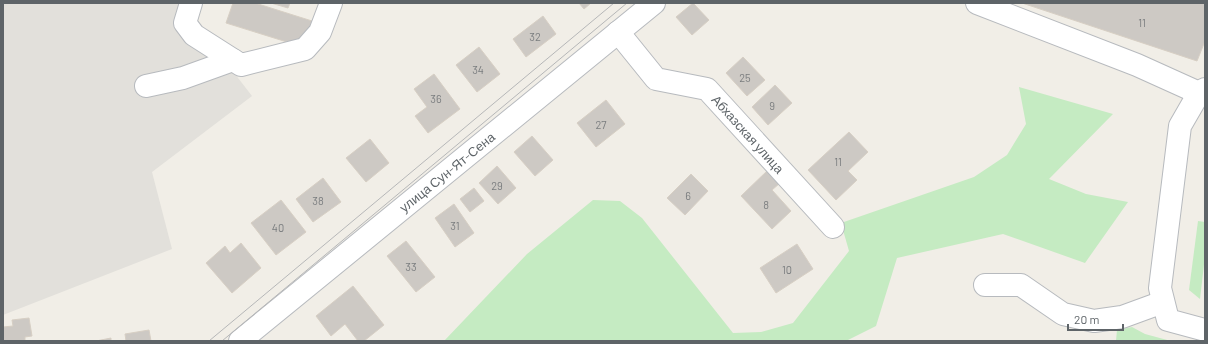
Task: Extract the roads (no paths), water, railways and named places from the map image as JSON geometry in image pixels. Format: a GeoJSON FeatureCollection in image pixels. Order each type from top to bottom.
{"type":"FeatureCollection","features":[{"type":"Feature","properties":{"kind":"street"},"geometry":{"type":"LineString","coordinates":[[191,3],[185,23],[194,36],[241,65],[305,50],[320,32],[331,3]]}},
{"type":"Feature","properties":{"kind":"street","name":"улица Сун-Ят-Сена"},"geometry":{"type":"LineString","coordinates":[[240,341],[654,3]]}},
{"type":"Feature","properties":{"kind":"street"},"geometry":{"type":"LineString","coordinates":[[977,3],[1202,91],[1180,126],[1160,288],[1168,320],[1205,330]]}},
{"type":"Feature","properties":{"kind":"street","name":"Абхазская улица"},"geometry":{"type":"LineString","coordinates":[[618,32],[656,79],[707,89],[833,226]]}},
{"type":"Feature","properties":{"kind":"street"},"geometry":{"type":"LineString","coordinates":[[146,86],[183,78],[233,60]]}},
{"type":"Feature","properties":{"kind":"street"},"geometry":{"type":"LineString","coordinates":[[985,285],[1021,285],[1063,314],[1094,321],[1122,317],[1164,302]]}},
{"type":"Feature","properties":{"kind":"tram line"},"geometry":{"type":"LineString","coordinates":[[209,341],[614,3]]}},
{"type":"Feature","properties":{"kind":"tram line"},"geometry":{"type":"LineString","coordinates":[[222,341],[627,3]]}}]}
